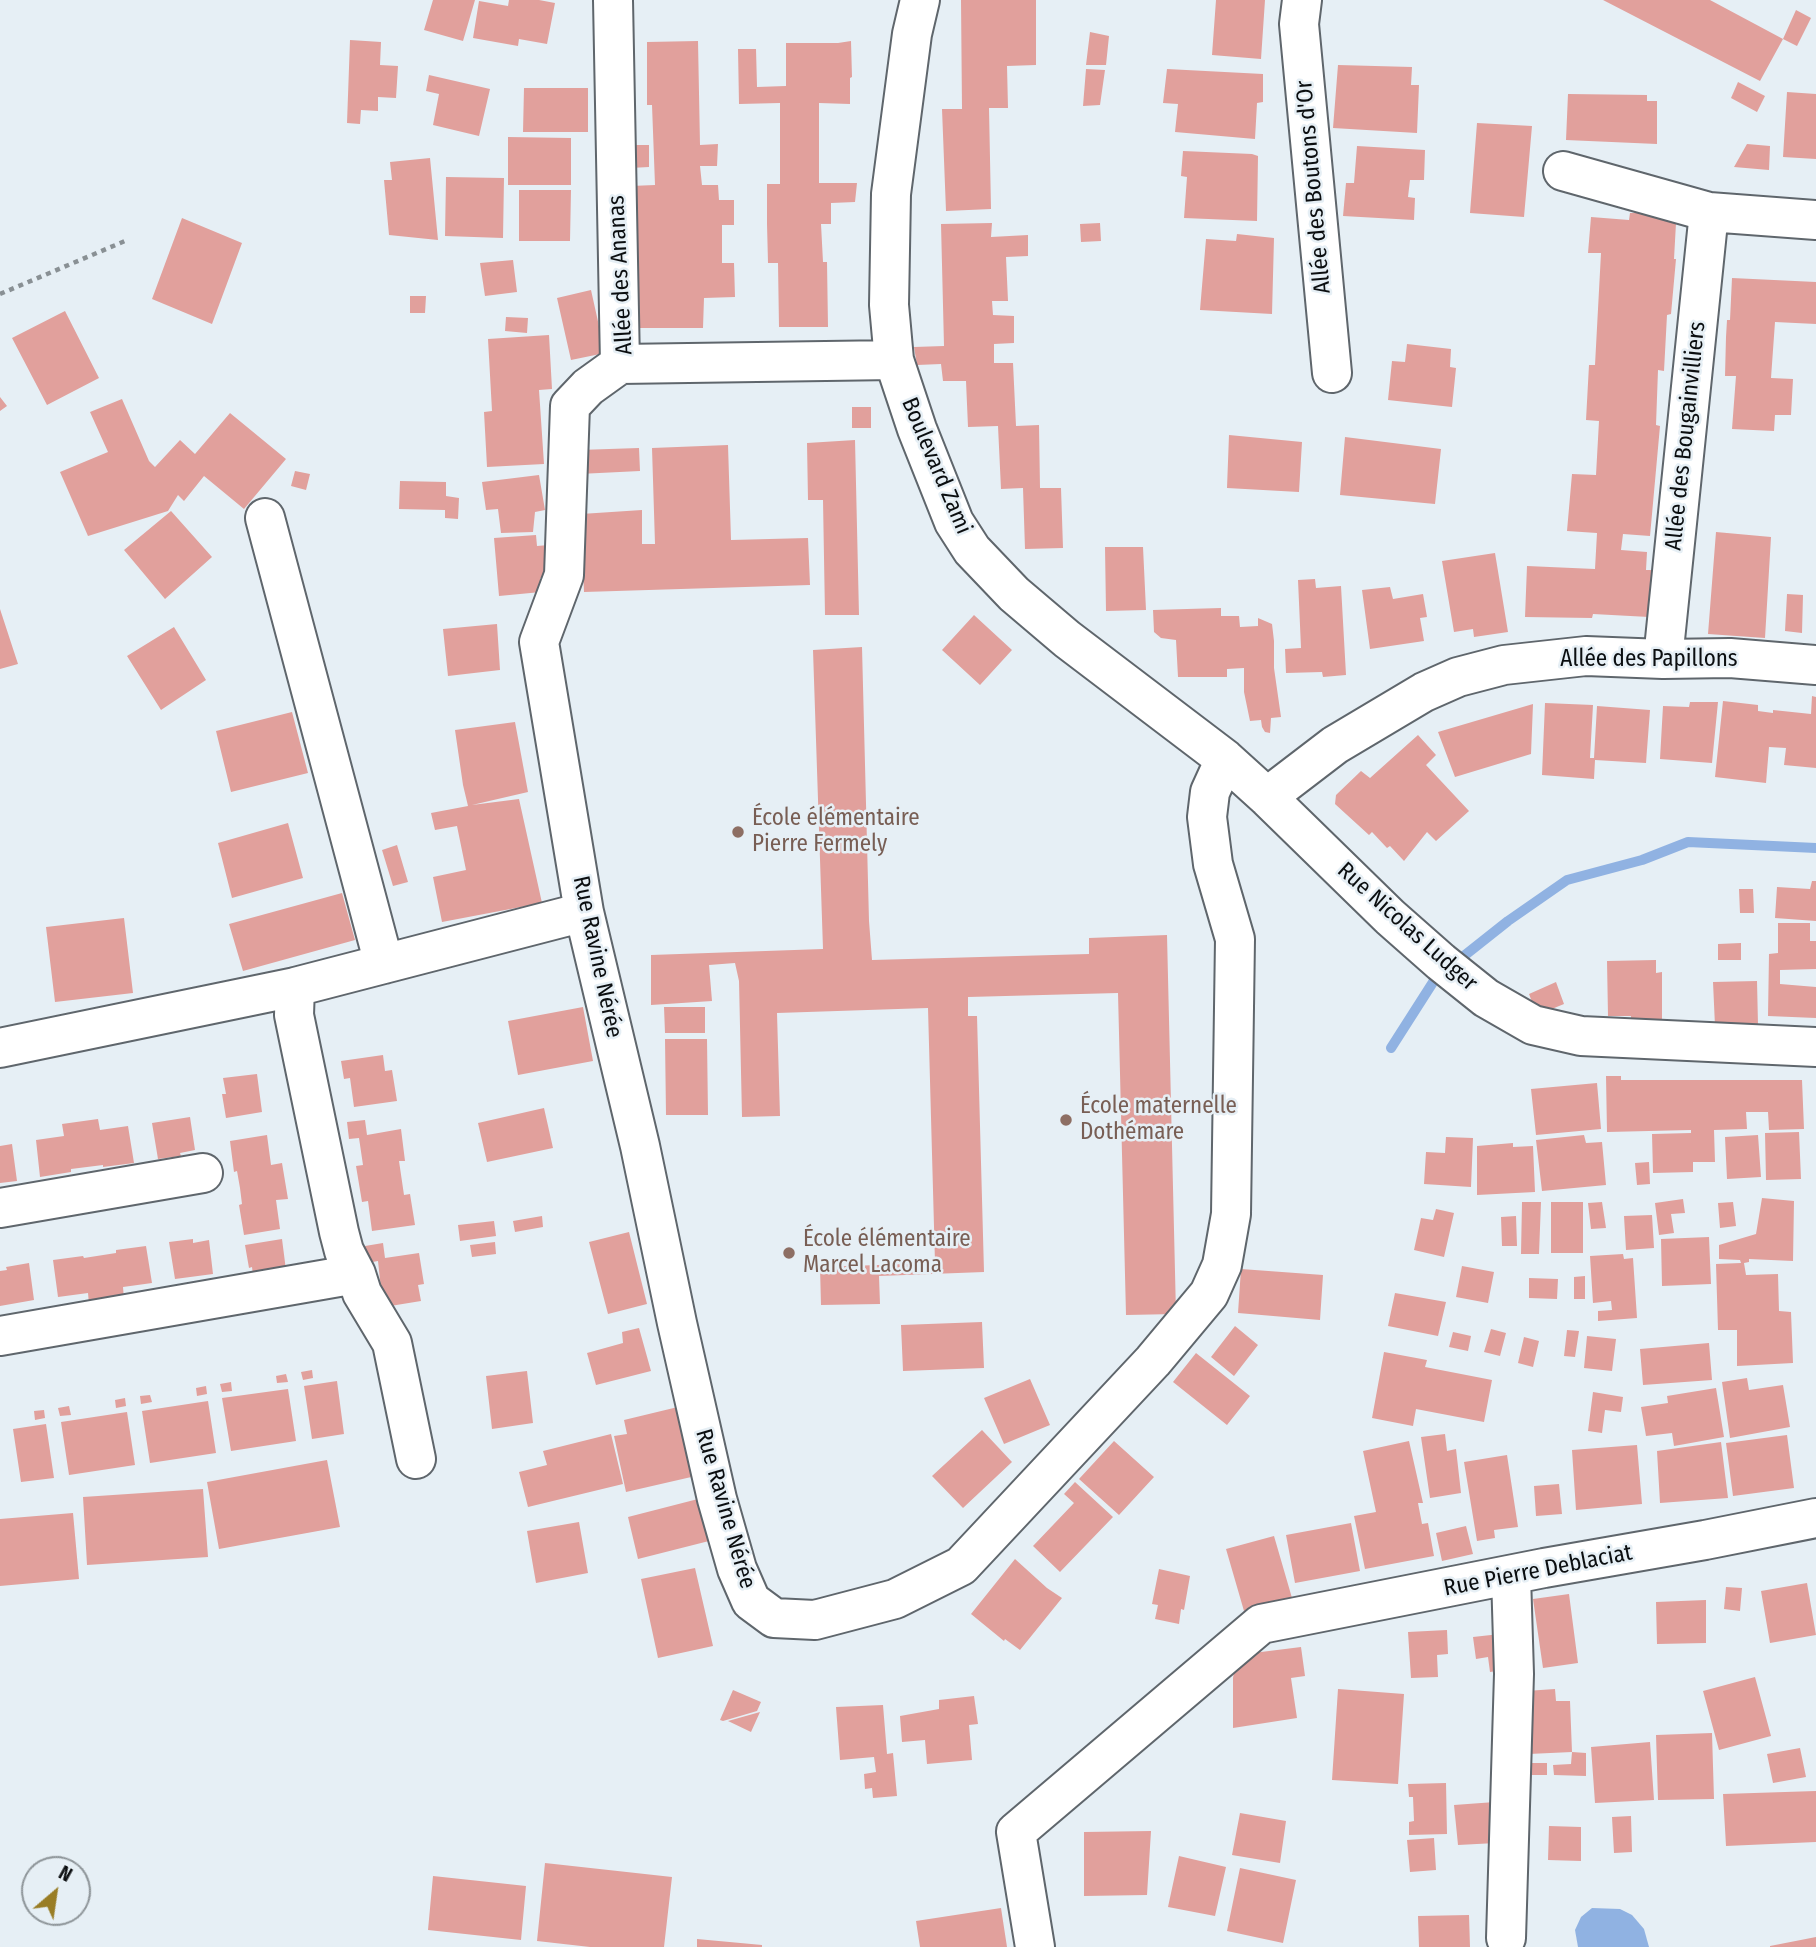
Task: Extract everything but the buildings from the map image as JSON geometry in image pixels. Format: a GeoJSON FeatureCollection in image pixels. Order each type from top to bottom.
{"type":"FeatureCollection","features":[{"type":"Feature","properties":{"kind":"street","name":"Allée des Ananas"},"geometry":{"type":"LineString","coordinates":[[613,0],[620,364],[894,360]]}},
{"type":"Feature","properties":{"kind":"street","name":"Boulevard Zami"},"geometry":{"type":"LineString","coordinates":[[920,0],[912,34],[891,194],[889,305],[894,360],[917,429],[954,522],[972,550],[1014,594],[1067,639],[1225,759],[1266,797]]}},
{"type":"Feature","properties":{"kind":"street","name":"Allée des Boutons d'Or"},"geometry":{"type":"LineString","coordinates":[[1302,0],[1299,24],[1332,373]]}},
{"type":"Feature","properties":{"kind":"street"},"geometry":{"type":"LineString","coordinates":[[1563,171],[1709,212],[1816,220]]}},
{"type":"Feature","properties":{"kind":"street","name":"Allée des Bougainvilliers"},"geometry":{"type":"LineString","coordinates":[[1663,659],[1709,212]]}},
{"type":"Feature","properties":{"kind":"street","name":"Rue Ravine Nérée"},"geometry":{"type":"LineString","coordinates":[[620,364],[588,387],[570,406],[564,575],[539,642],[584,912],[640,1146],[708,1458],[737,1569],[751,1601],[775,1618],[815,1620],[895,1598],[961,1566],[1153,1361],[1209,1294],[1222,1265],[1231,1214],[1235,939],[1213,864],[1207,817],[1210,792],[1225,759]]}},
{"type":"Feature","properties":{"kind":"street"},"geometry":{"type":"LineString","coordinates":[[265,518],[384,964]]}},
{"type":"Feature","properties":{"kind":"street","name":"Allée des Papillons"},"geometry":{"type":"LineString","coordinates":[[1266,797],[1335,745],[1423,692],[1458,677],[1504,665],[1586,656],[1730,658],[1816,665]]}},
{"type":"Feature","properties":{"kind":"street","name":"Rue Nicolas Ludger"},"geometry":{"type":"LineString","coordinates":[[1266,797],[1390,917],[1450,969],[1486,998],[1533,1024],[1581,1036],[1816,1047]]}},
{"type":"Feature","properties":{"kind":"street"},"geometry":{"type":"LineString","coordinates":[[0,1048],[295,987],[584,912]]}},
{"type":"Feature","properties":{"kind":"street"},"geometry":{"type":"LineString","coordinates":[[295,987],[294,1015],[339,1232],[362,1293],[392,1343],[416,1459]]}},
{"type":"Feature","properties":{"kind":"street"},"geometry":{"type":"LineString","coordinates":[[0,1208],[203,1173]]}},
{"type":"Feature","properties":{"kind":"street"},"geometry":{"type":"LineString","coordinates":[[0,1336],[356,1274]]}},
{"type":"Feature","properties":{"kind":"street","name":"Rue Pierre Deblaciat"},"geometry":{"type":"LineString","coordinates":[[1035,1947],[1016,1832],[1261,1624],[1816,1518]]}},
{"type":"Feature","properties":{"kind":"street"},"geometry":{"type":"LineString","coordinates":[[1506,1938],[1514,1674],[1511,1575]]}},
{"type":"Feature","properties":{"kind":"path"},"geometry":{"type":"LineString","coordinates":[[0,294],[125,241]]}},
{"type":"Feature","properties":{"kind":"water"},"geometry":{"type":"Polygon","coordinates":[[[1592,1908],[1620,1909],[1632,1915],[1644,1929],[1649,1947],[1578,1947],[1575,1930],[1581,1917],[1592,1908]]]}},
{"type":"Feature","properties":{"kind":"waterway"},"geometry":{"type":"LineString","coordinates":[[1455,963],[1508,921],[1567,880],[1642,860],[1688,842],[1816,848]]}},
{"type":"Feature","properties":{"kind":"waterway"},"geometry":{"type":"LineString","coordinates":[[1391,1048],[1437,976],[1442,973]]}},
{"type":"Feature","properties":{"kind":"place","name":"École élémentaire Pierre Fermely"},"geometry":{"type":"Point","coordinates":[738,832]}},
{"type":"Feature","properties":{"kind":"place","name":"École maternelle Dothémare"},"geometry":{"type":"Point","coordinates":[1066,1120]}},
{"type":"Feature","properties":{"kind":"place","name":"École élémentaire Marcel Lacoma"},"geometry":{"type":"Point","coordinates":[789,1253]}}]}
